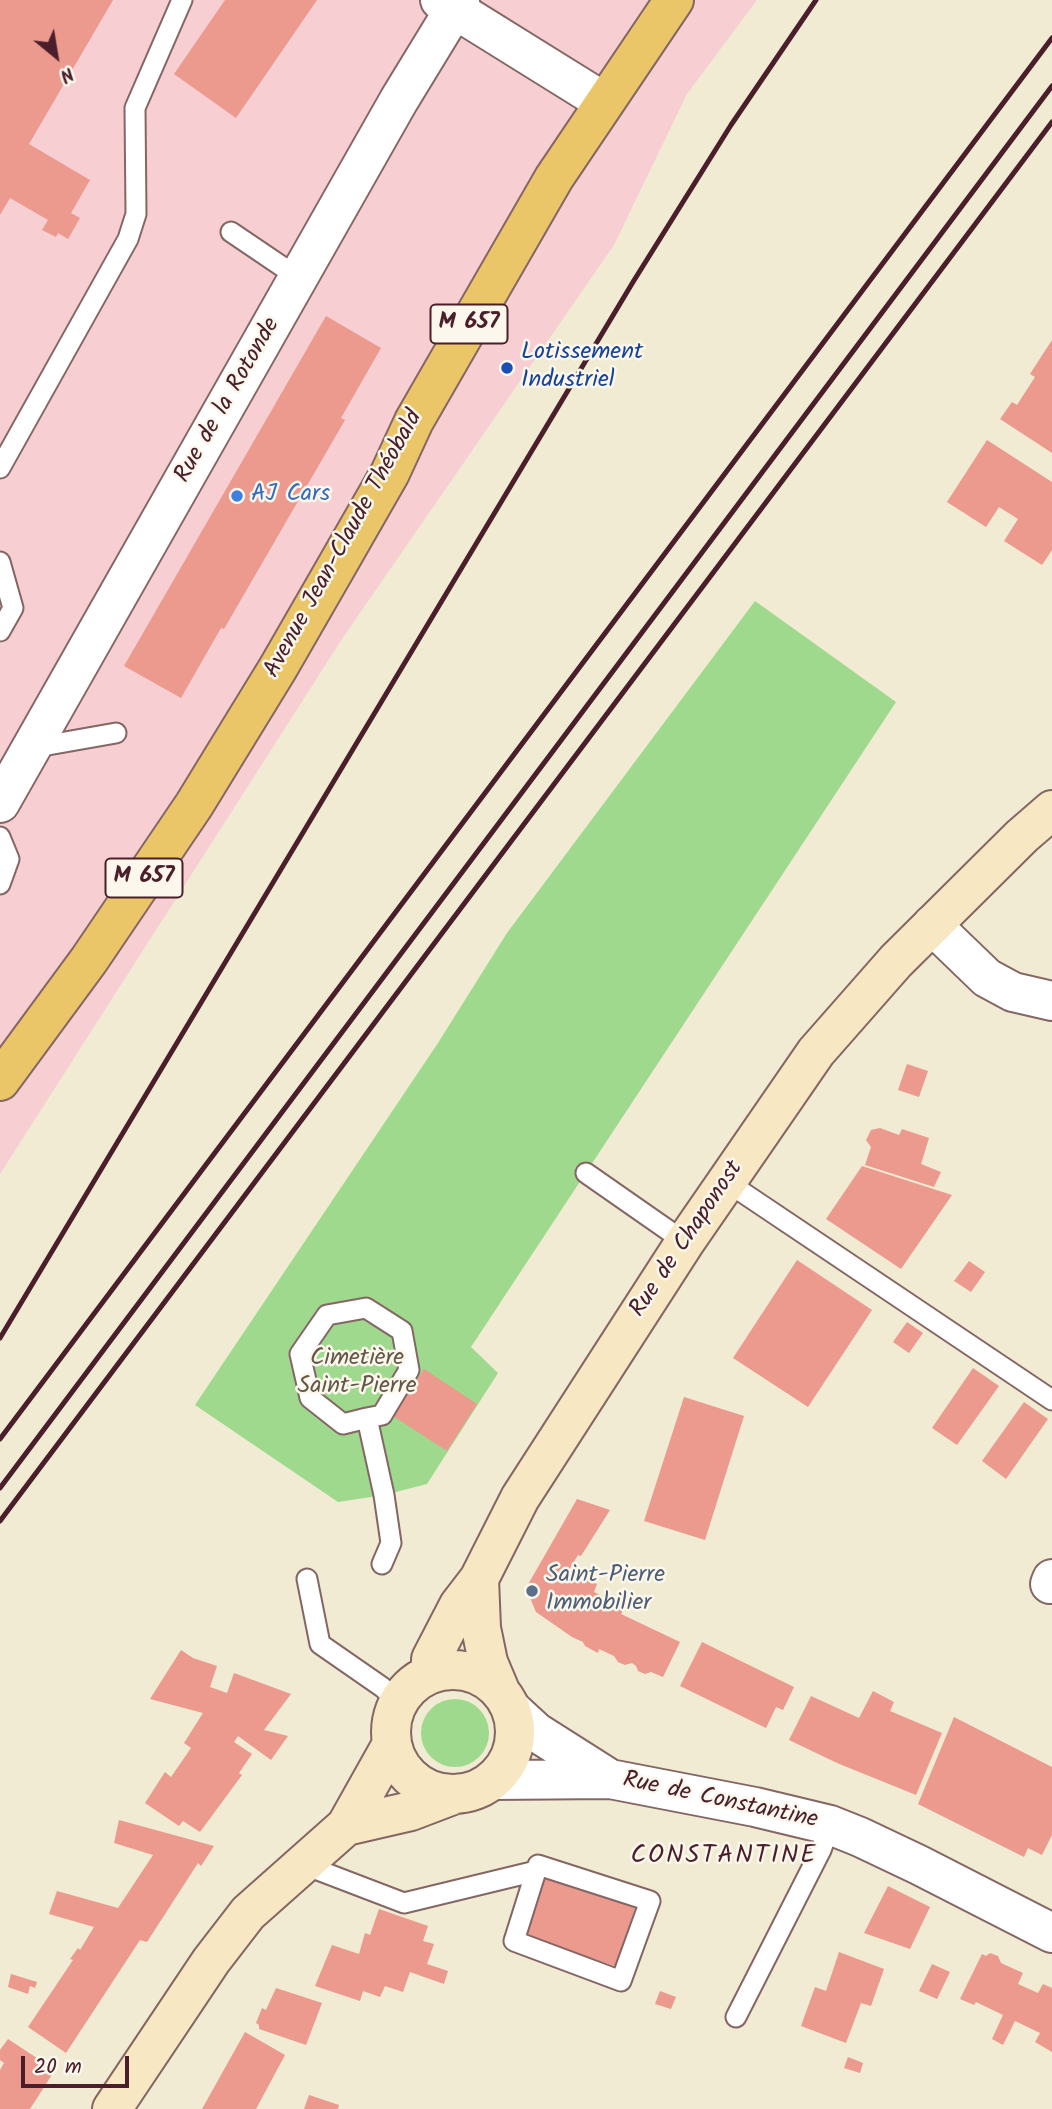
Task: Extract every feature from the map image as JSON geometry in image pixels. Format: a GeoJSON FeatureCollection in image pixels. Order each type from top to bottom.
{"type":"FeatureCollection","features":[{"type":"Feature","properties":{"kind":"main road","name":"Avenue Jean-Claude Théobald"},"geometry":{"type":"LineString","coordinates":[[0,1081],[103,939],[222,759],[278,668],[383,485],[414,421],[554,178],[674,0]]}},
{"type":"Feature","properties":{"kind":"main road","name":"Rue de Chaponost"},"geometry":{"type":"LineString","coordinates":[[431,1674],[431,1659],[459,1605],[479,1579],[520,1498],[685,1242],[816,1052],[896,961],[1022,836],[1052,810]]}},
{"type":"Feature","properties":{"kind":"main road","name":"Rue de Chaponost"},"geometry":{"type":"LineString","coordinates":[[479,1579],[481,1628],[488,1662],[506,1701]]}},
{"type":"Feature","properties":{"kind":"main road"},"geometry":{"type":"LineString","coordinates":[[346,1826],[411,1811],[453,1795],[474,1791],[493,1780],[506,1766],[513,1748],[516,1728],[506,1701],[487,1680],[469,1672],[450,1670],[431,1674],[412,1685],[398,1702],[391,1722],[392,1744],[399,1764],[413,1780],[431,1791],[453,1795]]}},
{"type":"Feature","properties":{"kind":"main road"},"geometry":{"type":"LineString","coordinates":[[112,2109],[211,1961],[248,1913],[346,1826],[392,1744]]}},
{"type":"Feature","properties":{"kind":"street"},"geometry":{"type":"LineString","coordinates":[[451,3],[604,102]]}},
{"type":"Feature","properties":{"kind":"street","name":"Rue de la Rotonde"},"geometry":{"type":"LineString","coordinates":[[0,803],[299,278],[451,3]]}},
{"type":"Feature","properties":{"kind":"street"},"geometry":{"type":"LineString","coordinates":[[932,925],[987,978],[1013,992],[1052,1001]]}},
{"type":"Feature","properties":{"kind":"street","name":"Rue de Constantine"},"geometry":{"type":"LineString","coordinates":[[506,1701],[536,1732],[610,1779]]}},
{"type":"Feature","properties":{"kind":"street","name":"Rue de Constantine"},"geometry":{"type":"LineString","coordinates":[[493,1780],[610,1779],[755,1807],[830,1825],[1050,1926]]}},
{"type":"Feature","properties":{"kind":"lane"},"geometry":{"type":"LineString","coordinates":[[0,468],[128,239],[135,214],[135,108],[182,0]]}},
{"type":"Feature","properties":{"kind":"lane"},"geometry":{"type":"LineString","coordinates":[[231,232],[299,278]]}},
{"type":"Feature","properties":{"kind":"lane"},"geometry":{"type":"LineString","coordinates":[[0,562],[13,608],[0,631]]}},
{"type":"Feature","properties":{"kind":"lane"},"geometry":{"type":"LineString","coordinates":[[32,748],[116,733]]}},
{"type":"Feature","properties":{"kind":"lane"},"geometry":{"type":"LineString","coordinates":[[0,837],[9,859],[0,884]]}},
{"type":"Feature","properties":{"kind":"lane"},"geometry":{"type":"LineString","coordinates":[[586,1173],[685,1242]]}},
{"type":"Feature","properties":{"kind":"lane"},"geometry":{"type":"LineString","coordinates":[[727,1182],[1052,1401]]}},
{"type":"Feature","properties":{"kind":"lane"},"geometry":{"type":"LineString","coordinates":[[366,1308],[402,1331],[409,1370],[382,1415],[367,1419],[342,1424],[310,1398],[300,1354],[327,1315],[366,1308]]}},
{"type":"Feature","properties":{"kind":"lane"},"geometry":{"type":"LineString","coordinates":[[367,1419],[384,1495],[391,1543],[382,1564]]}},
{"type":"Feature","properties":{"kind":"lane"},"geometry":{"type":"LineString","coordinates":[[307,1579],[320,1644],[382,1687],[398,1702]]}},
{"type":"Feature","properties":{"kind":"lane","name":"Rue de Constantine"},"geometry":{"type":"LineString","coordinates":[[736,2017],[821,1850],[830,1825]]}},
{"type":"Feature","properties":{"kind":"lane"},"geometry":{"type":"LineString","coordinates":[[302,1864],[404,1903],[536,1871]]}},
{"type":"Feature","properties":{"kind":"lane"},"geometry":{"type":"LineString","coordinates":[[538,1865],[650,1901],[621,1981],[513,1941],[536,1871],[538,1865]]}},
{"type":"Feature","properties":{"kind":"shaded area"},"geometry":{"type":"Polygon","coordinates":[[[0,0],[757,0],[687,94],[614,245],[342,639],[0,1174],[0,0]]]}},
{"type":"Feature","properties":{"kind":"green space","name":"Cimetière Saint-Pierre"},"geometry":{"type":"Polygon","coordinates":[[[755,601],[896,702],[471,1347],[498,1373],[427,1484],[384,1495],[338,1502],[195,1405],[438,1043],[507,933],[755,601]]]}},
{"type":"Feature","properties":{"kind":"green space"},"geometry":{"type":"Polygon","coordinates":[[[455,1699],[468,1702],[479,1709],[486,1720],[489,1733],[486,1746],[479,1757],[468,1764],[455,1767],[442,1764],[431,1757],[424,1746],[421,1733],[424,1720],[431,1709],[442,1702],[455,1699]]]}},
{"type":"Feature","properties":{"kind":"building"},"geometry":{"type":"Polygon","coordinates":[[[0,0],[113,0],[29,144],[90,180],[71,213],[80,218],[68,239],[58,233],[56,237],[42,230],[48,220],[10,198],[0,215],[0,0]]]}},
{"type":"Feature","properties":{"kind":"building"},"geometry":{"type":"Polygon","coordinates":[[[225,0],[317,0],[236,118],[174,74],[225,0]]]}},
{"type":"Feature","properties":{"kind":"building"},"geometry":{"type":"Polygon","coordinates":[[[326,316],[381,348],[341,418],[345,420],[181,698],[124,666],[326,316]]]}},
{"type":"Feature","properties":{"kind":"building"},"geometry":{"type":"Polygon","coordinates":[[[1052,340],[1052,453],[1000,419],[1012,402],[1017,405],[1035,377],[1030,374],[1052,340]]]}},
{"type":"Feature","properties":{"kind":"building"},"geometry":{"type":"Polygon","coordinates":[[[987,440],[1052,482],[1052,550],[1042,565],[1004,541],[1018,519],[999,507],[986,527],[947,502],[987,440]]]}},
{"type":"Feature","properties":{"kind":"building"},"geometry":{"type":"Polygon","coordinates":[[[907,1064],[928,1071],[919,1097],[898,1090],[907,1064]]]}},
{"type":"Feature","properties":{"kind":"building"},"geometry":{"type":"Polygon","coordinates":[[[880,1128],[899,1135],[902,1129],[929,1138],[921,1164],[941,1172],[934,1187],[865,1165],[871,1147],[866,1140],[871,1130],[880,1128]]]}},
{"type":"Feature","properties":{"kind":"building"},"geometry":{"type":"Polygon","coordinates":[[[862,1166],[952,1195],[901,1269],[826,1219],[862,1166]]]}},
{"type":"Feature","properties":{"kind":"building"},"geometry":{"type":"Polygon","coordinates":[[[797,1260],[872,1310],[808,1407],[733,1358],[797,1260]]]}},
{"type":"Feature","properties":{"kind":"building"},"geometry":{"type":"Polygon","coordinates":[[[969,1261],[985,1272],[971,1292],[954,1281],[969,1261]]]}},
{"type":"Feature","properties":{"kind":"building"},"geometry":{"type":"Polygon","coordinates":[[[907,1322],[923,1333],[909,1353],[893,1342],[907,1322]]]}},
{"type":"Feature","properties":{"kind":"building"},"geometry":{"type":"Polygon","coordinates":[[[973,1368],[999,1386],[957,1445],[932,1428],[973,1368]]]}},
{"type":"Feature","properties":{"kind":"building"},"geometry":{"type":"Polygon","coordinates":[[[424,1369],[477,1404],[447,1451],[393,1416],[424,1369]]]}},
{"type":"Feature","properties":{"kind":"building"},"geometry":{"type":"Polygon","coordinates":[[[684,1397],[744,1416],[705,1540],[644,1521],[684,1397]]]}},
{"type":"Feature","properties":{"kind":"building"},"geometry":{"type":"Polygon","coordinates":[[[1024,1402],[1048,1419],[1006,1479],[982,1461],[1024,1402]]]}},
{"type":"Feature","properties":{"kind":"building"},"geometry":{"type":"Polygon","coordinates":[[[577,1499],[610,1510],[569,1570],[597,1584],[594,1592],[625,1607],[621,1614],[680,1642],[663,1677],[638,1671],[632,1663],[625,1665],[599,1649],[598,1653],[536,1612],[526,1588],[577,1499]]]}},
{"type":"Feature","properties":{"kind":"building"},"geometry":{"type":"Polygon","coordinates":[[[702,1642],[794,1687],[783,1710],[776,1707],[766,1728],[680,1686],[702,1642]]]}},
{"type":"Feature","properties":{"kind":"building"},"geometry":{"type":"Polygon","coordinates":[[[181,1650],[193,1658],[217,1666],[210,1687],[227,1693],[234,1673],[291,1694],[264,1730],[288,1736],[271,1760],[238,1736],[234,1742],[252,1754],[239,1773],[242,1775],[200,1832],[183,1821],[179,1826],[145,1803],[165,1772],[171,1777],[191,1748],[184,1743],[203,1713],[150,1699],[181,1650]]]}},
{"type":"Feature","properties":{"kind":"building"},"geometry":{"type":"Polygon","coordinates":[[[873,1691],[894,1702],[890,1711],[942,1733],[916,1795],[789,1740],[811,1696],[859,1718],[873,1691]]]}},
{"type":"Feature","properties":{"kind":"building"},"geometry":{"type":"Polygon","coordinates":[[[954,1717],[1052,1767],[1052,1835],[1042,1855],[1028,1848],[1024,1857],[918,1804],[954,1717]]]}},
{"type":"Feature","properties":{"kind":"building"},"geometry":{"type":"Polygon","coordinates":[[[119,1820],[214,1846],[201,1866],[198,1863],[147,1942],[140,1940],[66,2053],[28,2027],[73,1960],[70,1959],[78,1948],[80,1950],[94,1927],[49,1914],[57,1891],[118,1908],[153,1855],[114,1843],[119,1820]]]}},
{"type":"Feature","properties":{"kind":"building"},"geometry":{"type":"Polygon","coordinates":[[[546,1873],[637,1903],[615,1966],[524,1936],[546,1873]]]}},
{"type":"Feature","properties":{"kind":"building"},"geometry":{"type":"Polygon","coordinates":[[[888,1886],[930,1907],[910,1949],[864,1933],[888,1886]]]}},
{"type":"Feature","properties":{"kind":"building"},"geometry":{"type":"Polygon","coordinates":[[[379,1909],[428,1926],[423,1941],[434,1944],[427,1964],[448,1971],[444,1984],[410,1972],[403,1992],[385,1986],[380,1997],[363,1991],[360,2001],[315,1986],[332,1945],[359,1954],[365,1933],[370,1935],[379,1909]]]}},
{"type":"Feature","properties":{"kind":"building"},"geometry":{"type":"Polygon","coordinates":[[[839,1952],[884,1969],[871,2006],[861,2003],[846,2043],[801,2026],[815,1987],[826,1991],[839,1952]]]}},
{"type":"Feature","properties":{"kind":"building"},"geometry":{"type":"Polygon","coordinates":[[[990,1953],[998,1956],[1001,1963],[1023,1973],[1018,1984],[1038,1993],[1043,1984],[1052,1988],[1052,2052],[1035,2042],[1040,2033],[1015,2021],[1003,2045],[992,2039],[1003,2015],[976,2002],[974,2005],[960,1999],[982,1954],[986,1956],[990,1953]]]}},
{"type":"Feature","properties":{"kind":"building"},"geometry":{"type":"Polygon","coordinates":[[[932,1964],[950,1972],[937,1999],[919,1991],[932,1964]]]}},
{"type":"Feature","properties":{"kind":"building"},"geometry":{"type":"Polygon","coordinates":[[[11,1974],[37,1982],[35,1988],[30,1986],[28,1994],[8,1987],[11,1974]]]}},
{"type":"Feature","properties":{"kind":"building"},"geometry":{"type":"Polygon","coordinates":[[[276,1988],[322,2003],[306,2045],[259,2029],[256,2023],[262,2008],[266,2010],[276,1988]]]}},
{"type":"Feature","properties":{"kind":"building"},"geometry":{"type":"Polygon","coordinates":[[[660,1991],[676,1997],[671,2009],[655,2004],[660,1991]]]}},
{"type":"Feature","properties":{"kind":"building"},"geometry":{"type":"Polygon","coordinates":[[[245,2032],[285,2055],[256,2109],[202,2109],[245,2032]]]}},
{"type":"Feature","properties":{"kind":"building"},"geometry":{"type":"Polygon","coordinates":[[[8,2039],[55,2070],[30,2109],[0,2109],[0,2070],[4,2063],[0,2060],[0,2050],[8,2039]]]}},
{"type":"Feature","properties":{"kind":"building"},"geometry":{"type":"Polygon","coordinates":[[[848,2057],[863,2063],[860,2073],[844,2068],[848,2057]]]}},
{"type":"Feature","properties":{"kind":"building"},"geometry":{"type":"Polygon","coordinates":[[[309,2095],[339,2105],[338,2109],[304,2109],[309,2095]]]}},
{"type":"Feature","properties":{"kind":"railway"},"geometry":{"type":"LineString","coordinates":[[0,1338],[633,282],[731,125],[816,0]]}},
{"type":"Feature","properties":{"kind":"railway"},"geometry":{"type":"LineString","coordinates":[[0,1439],[1052,38]]}},
{"type":"Feature","properties":{"kind":"railway"},"geometry":{"type":"LineString","coordinates":[[0,1488],[1052,86]]}},
{"type":"Feature","properties":{"kind":"railway"},"geometry":{"type":"LineString","coordinates":[[0,1521],[1052,122]]}},
{"type":"Feature","properties":{"kind":"place","name":"Lotissement Industriel"},"geometry":{"type":"Point","coordinates":[507,368]}},
{"type":"Feature","properties":{"kind":"place","name":"AJ Cars"},"geometry":{"type":"Point","coordinates":[237,496]}},
{"type":"Feature","properties":{"kind":"place","name":"Saint-Pierre Immobilier"},"geometry":{"type":"Point","coordinates":[532,1591]}},
{"type":"Feature","properties":{"kind":"district","name":"CONSTANTINE"},"geometry":{"type":"Point","coordinates":[724,1858]}}]}
